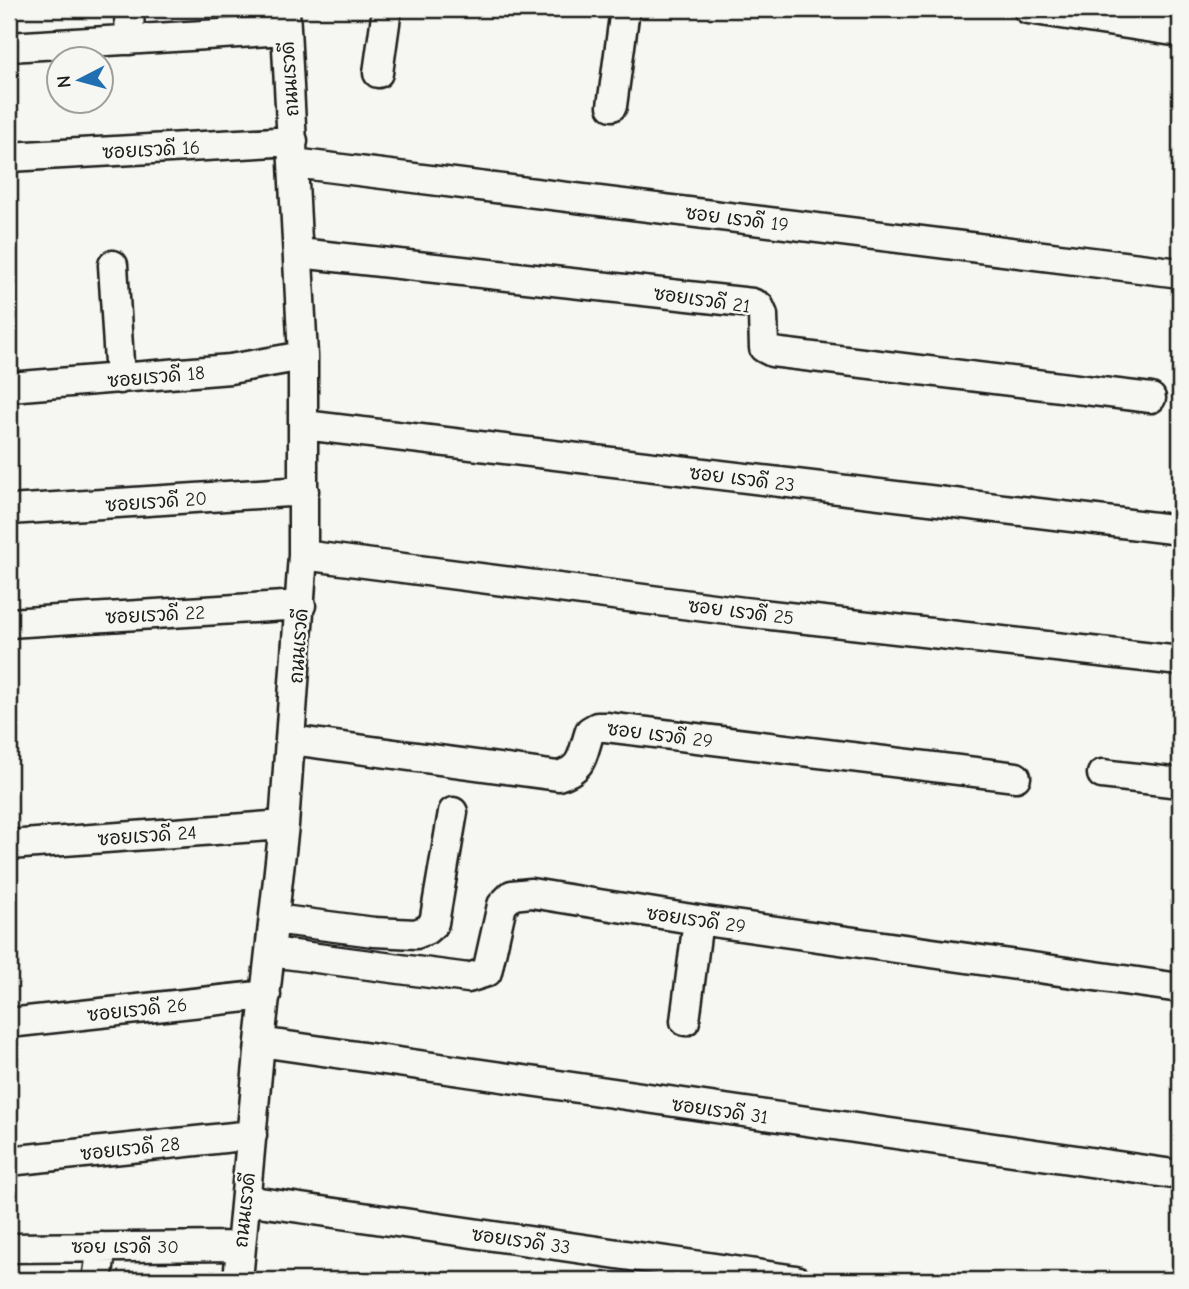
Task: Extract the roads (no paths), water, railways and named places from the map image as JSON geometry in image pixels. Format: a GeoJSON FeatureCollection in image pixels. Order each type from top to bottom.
{"type":"FeatureCollection","features":[{"type":"Feature","properties":{"kind":"street"},"geometry":{"type":"LineString","coordinates":[[130,9],[130,40]]}},
{"type":"Feature","properties":{"kind":"street"},"geometry":{"type":"LineString","coordinates":[[378,73],[387,9]]}},
{"type":"Feature","properties":{"kind":"street"},"geometry":{"type":"LineString","coordinates":[[612,106],[625,9]]}},
{"type":"Feature","properties":{"kind":"street"},"geometry":{"type":"LineString","coordinates":[[1028,9],[1180,32]]}},
{"type":"Feature","properties":{"kind":"street"},"geometry":{"type":"LineString","coordinates":[[9,47],[130,40],[285,19]]}},
{"type":"Feature","properties":{"kind":"street","name":"ถนนเรวดี"},"geometry":{"type":"LineString","coordinates":[[239,1280],[260,1042],[284,825],[303,555],[303,356],[285,19]]}},
{"type":"Feature","properties":{"kind":"street","name":"ซอยเรวดี 16"},"geometry":{"type":"LineString","coordinates":[[9,158],[294,152]]}},
{"type":"Feature","properties":{"kind":"street","name":"ซอย เรวดี 19"},"geometry":{"type":"LineString","coordinates":[[294,152],[1180,273]]}},
{"type":"Feature","properties":{"kind":"street","name":"ซอยเรวดี 21"},"geometry":{"type":"LineString","coordinates":[[299,253],[752,303],[759,306],[762,315],[764,348],[772,352],[1151,398]]}},
{"type":"Feature","properties":{"kind":"street"},"geometry":{"type":"LineString","coordinates":[[113,265],[120,379]]}},
{"type":"Feature","properties":{"kind":"street","name":"ซอยเรวดี 18"},"geometry":{"type":"LineString","coordinates":[[9,387],[230,369],[303,356]]}},
{"type":"Feature","properties":{"kind":"street","name":"ซอย เรวดี 23"},"geometry":{"type":"LineString","coordinates":[[303,425],[1180,530]]}},
{"type":"Feature","properties":{"kind":"street","name":"ซอยเรวดี 20"},"geometry":{"type":"LineString","coordinates":[[9,510],[304,491]]}},
{"type":"Feature","properties":{"kind":"street","name":"ซอย เรวดี 25"},"geometry":{"type":"LineString","coordinates":[[303,555],[744,612],[1180,662]]}},
{"type":"Feature","properties":{"kind":"street","name":"ซอยเรวดี 22"},"geometry":{"type":"LineString","coordinates":[[9,623],[301,605]]}},
{"type":"Feature","properties":{"kind":"street","name":"ซอย เรวดี 29"},"geometry":{"type":"LineString","coordinates":[[291,740],[558,776],[573,772],[578,766],[590,731],[597,727],[606,727],[1016,777]]}},
{"type":"Feature","properties":{"kind":"street"},"geometry":{"type":"LineString","coordinates":[[1102,774],[1180,783]]}},
{"type":"Feature","properties":{"kind":"street"},"geometry":{"type":"LineString","coordinates":[[274,919],[374,932],[415,934],[426,930],[434,923],[453,812]]}},
{"type":"Feature","properties":{"kind":"street","name":"ซอยเรวดี 24"},"geometry":{"type":"LineString","coordinates":[[9,845],[284,825]]}},
{"type":"Feature","properties":{"kind":"street","name":"ซอยเรวดี 29"},"geometry":{"type":"LineString","coordinates":[[271,952],[468,978],[487,972],[502,905],[512,895],[531,893],[698,920],[1180,988]]}},
{"type":"Feature","properties":{"kind":"street"},"geometry":{"type":"LineString","coordinates":[[685,1021],[698,920]]}},
{"type":"Feature","properties":{"kind":"street","name":"ซอยเรวดี 26"},"geometry":{"type":"LineString","coordinates":[[9,1023],[266,995]]}},
{"type":"Feature","properties":{"kind":"street","name":"ซอยเรวดี 31"},"geometry":{"type":"LineString","coordinates":[[260,1042],[1180,1175]]}},
{"type":"Feature","properties":{"kind":"street","name":"ซอยเรวดี 28"},"geometry":{"type":"LineString","coordinates":[[9,1161],[252,1135]]}},
{"type":"Feature","properties":{"kind":"street","name":"ซอยเรวดี 33"},"geometry":{"type":"LineString","coordinates":[[246,1200],[796,1280]]}},
{"type":"Feature","properties":{"kind":"street","name":"ซอย เรวดี 30"},"geometry":{"type":"LineString","coordinates":[[9,1248],[240,1245]]}},
{"type":"Feature","properties":{"kind":"street"},"geometry":{"type":"LineString","coordinates":[[97,1280],[102,1247]]}}]}
